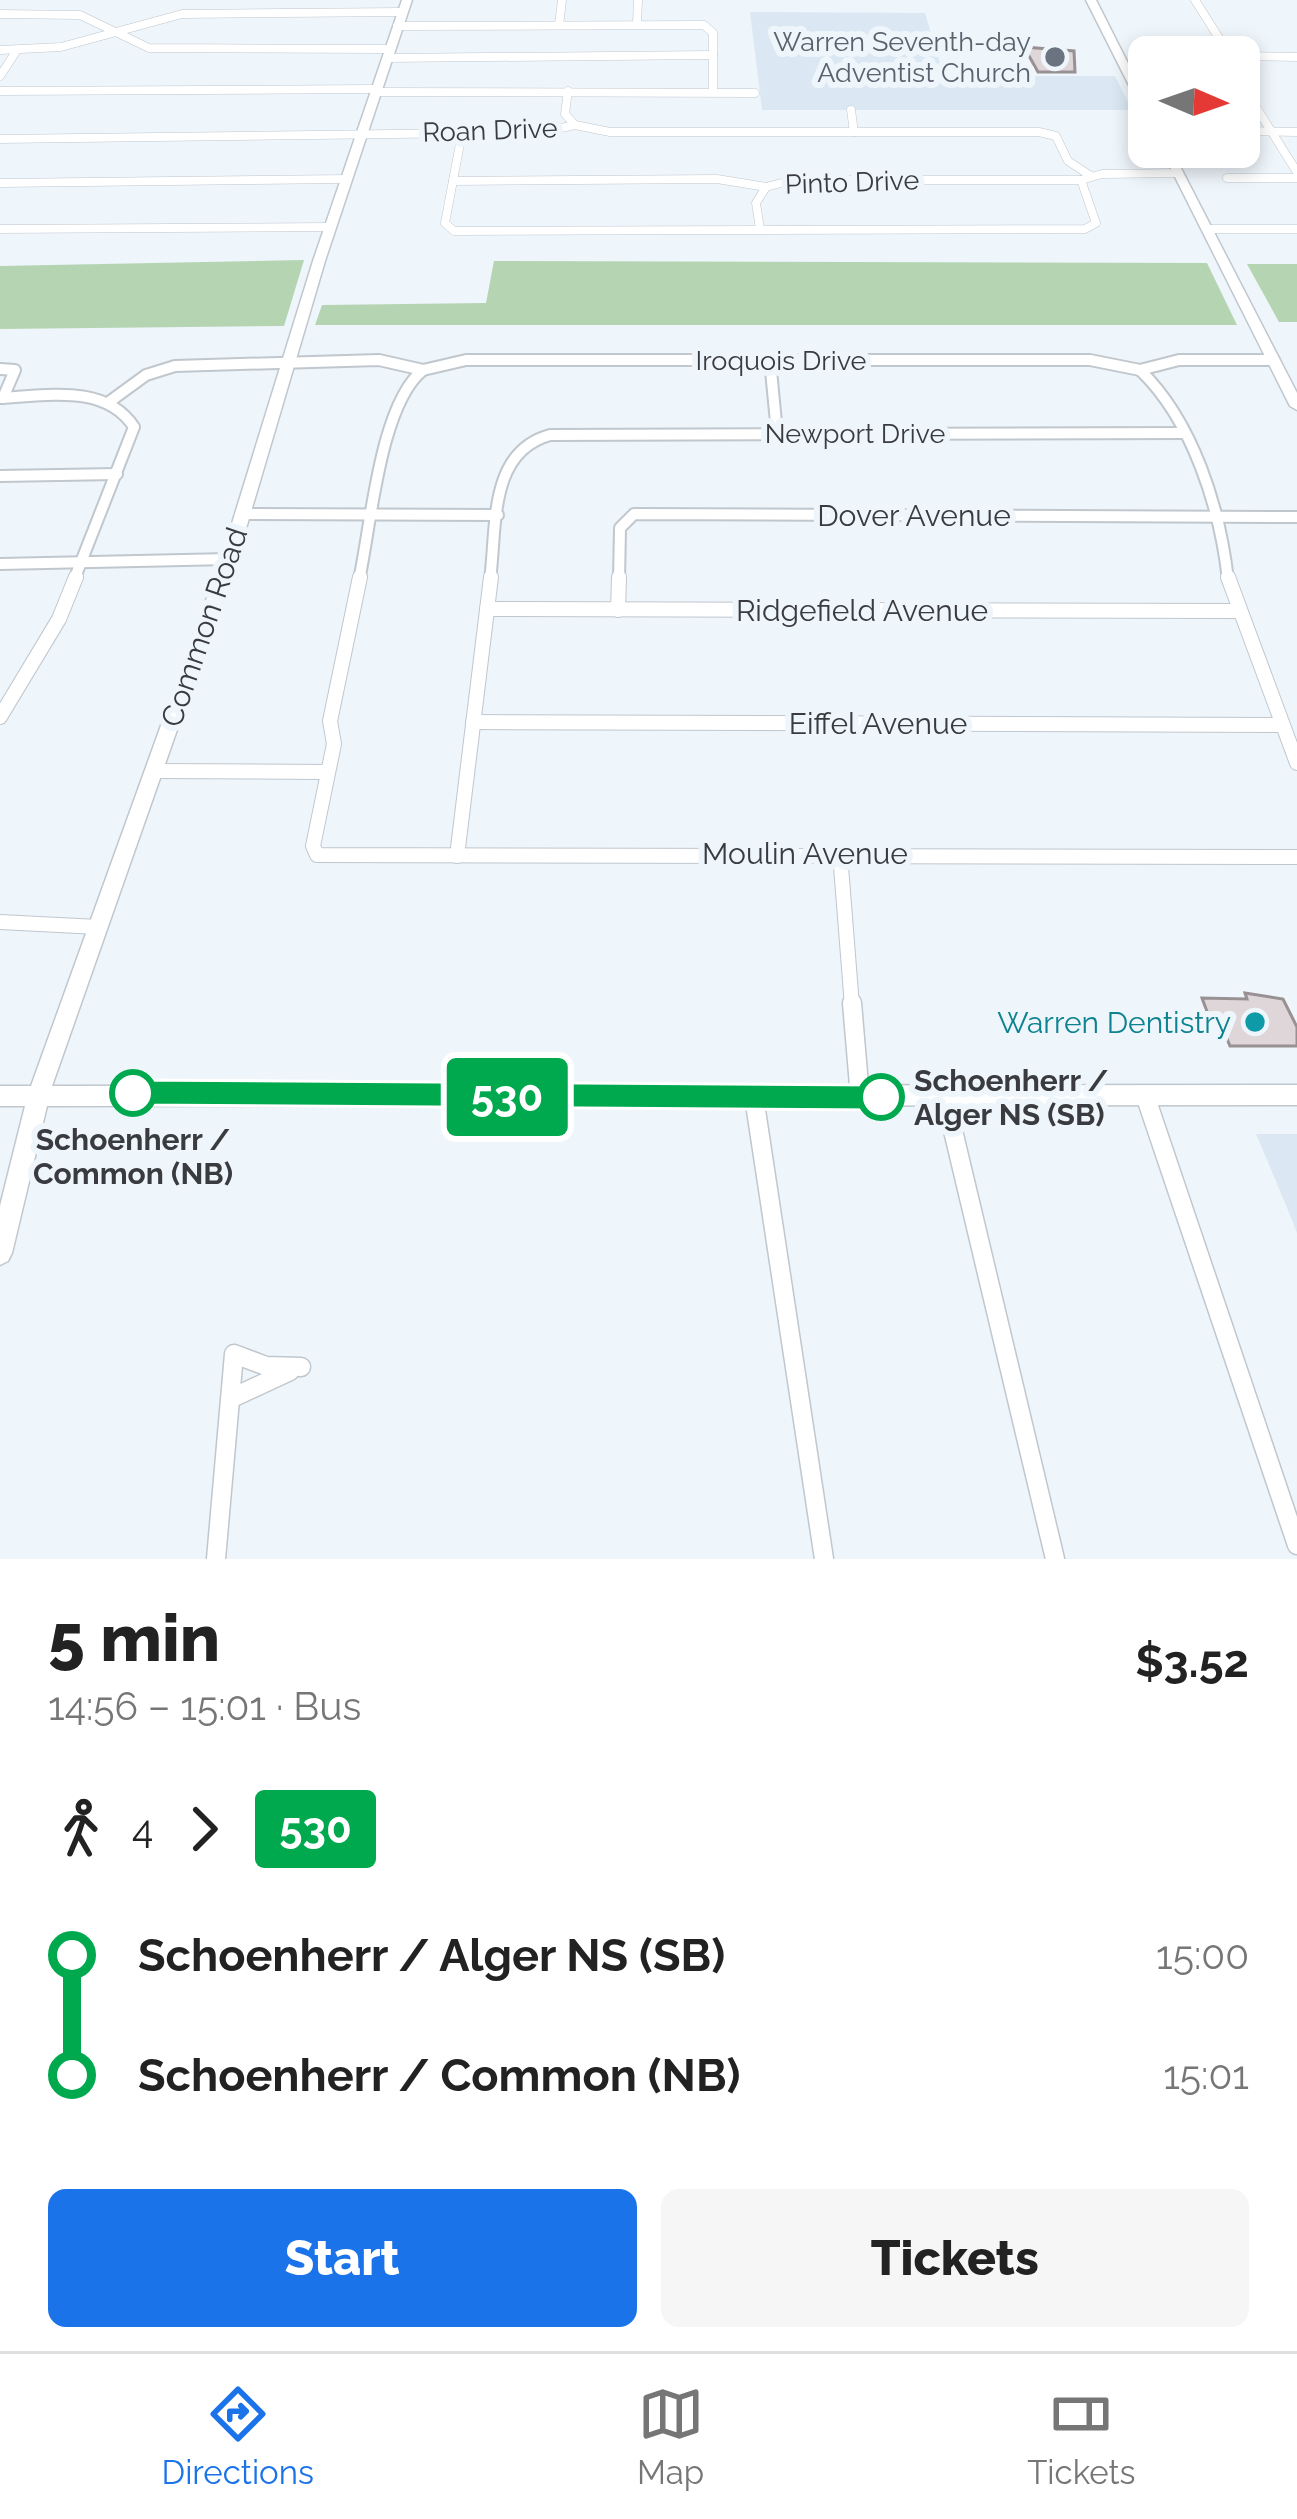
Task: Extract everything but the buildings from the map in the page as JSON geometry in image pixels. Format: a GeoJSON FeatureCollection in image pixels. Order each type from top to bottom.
{"type":"FeatureCollection","features":[{"type":"Feature","properties":{"kind":"main road"},"geometry":{"type":"LineString","coordinates":[[1090,0],[1128,74]]}},
{"type":"Feature","properties":{"kind":"main road","name":"Common Road"},"geometry":{"type":"LineString","coordinates":[[0,1253],[39,1093],[229,559],[330,227],[402,13]]}},
{"type":"Feature","properties":{"kind":"main road"},"geometry":{"type":"LineString","coordinates":[[1176,168],[1292,387],[1297,406]]}},
{"type":"Feature","properties":{"kind":"main road"},"geometry":{"type":"LineString","coordinates":[[0,1096],[1297,1095]]}},
{"type":"Feature","properties":{"kind":"street"},"geometry":{"type":"LineString","coordinates":[[154,0],[162,17]]}},
{"type":"Feature","properties":{"kind":"street"},"geometry":{"type":"LineString","coordinates":[[559,25],[562,0]]}},
{"type":"Feature","properties":{"kind":"street"},"geometry":{"type":"LineString","coordinates":[[637,23],[638,0]]}},
{"type":"Feature","properties":{"kind":"street"},"geometry":{"type":"LineString","coordinates":[[1195,0],[1218,36]]}},
{"type":"Feature","properties":{"kind":"street"},"geometry":{"type":"LineString","coordinates":[[0,50],[61,46],[162,17],[402,13],[559,25],[708,26],[713,92]]}},
{"type":"Feature","properties":{"kind":"street"},"geometry":{"type":"LineString","coordinates":[[0,14],[80,16],[157,49],[713,55]]}},
{"type":"Feature","properties":{"kind":"street"},"geometry":{"type":"LineString","coordinates":[[0,76],[17,50]]}},
{"type":"Feature","properties":{"kind":"street"},"geometry":{"type":"LineString","coordinates":[[1260,57],[1297,57]]}},
{"type":"Feature","properties":{"kind":"street"},"geometry":{"type":"LineString","coordinates":[[0,91],[755,93]]}},
{"type":"Feature","properties":{"kind":"street"},"geometry":{"type":"LineString","coordinates":[[568,91],[565,114],[575,125]]}},
{"type":"Feature","properties":{"kind":"street"},"geometry":{"type":"LineString","coordinates":[[851,110],[854,132]]}},
{"type":"Feature","properties":{"kind":"street"},"geometry":{"type":"LineString","coordinates":[[1227,178],[1297,175],[1260,114]]}},
{"type":"Feature","properties":{"kind":"street","name":"Roan Drive"},"geometry":{"type":"LineString","coordinates":[[0,139],[543,133],[575,125],[610,132],[1052,134],[1086,178]]}},
{"type":"Feature","properties":{"kind":"street"},"geometry":{"type":"LineString","coordinates":[[1260,131],[1297,132]]}},
{"type":"Feature","properties":{"kind":"street"},"geometry":{"type":"LineString","coordinates":[[462,133],[445,223],[449,230],[1094,227],[1086,178]]}},
{"type":"Feature","properties":{"kind":"street","name":"Pinto Drive"},"geometry":{"type":"LineString","coordinates":[[453,181],[717,179],[766,187],[804,179],[1179,173]]}},
{"type":"Feature","properties":{"kind":"street"},"geometry":{"type":"LineString","coordinates":[[0,183],[346,179]]}},
{"type":"Feature","properties":{"kind":"street"},"geometry":{"type":"LineString","coordinates":[[760,230],[756,203],[766,187]]}},
{"type":"Feature","properties":{"kind":"street"},"geometry":{"type":"LineString","coordinates":[[0,229],[330,227]]}},
{"type":"Feature","properties":{"kind":"street"},"geometry":{"type":"LineString","coordinates":[[1207,229],[1297,229]]}},
{"type":"Feature","properties":{"kind":"street","name":"Iroquois Drive"},"geometry":{"type":"LineString","coordinates":[[289,362],[379,360],[424,370],[463,360],[1090,360],[1140,370],[1179,360],[1274,360]]}},
{"type":"Feature","properties":{"kind":"street"},"geometry":{"type":"LineString","coordinates":[[770,360],[777,433]]}},
{"type":"Feature","properties":{"kind":"street"},"geometry":{"type":"LineString","coordinates":[[109,402],[164,368],[289,362]]}},
{"type":"Feature","properties":{"kind":"street"},"geometry":{"type":"LineString","coordinates":[[0,369],[15,372],[2,398],[109,402],[127,413],[134,427],[59,619],[0,717]]}},
{"type":"Feature","properties":{"kind":"street"},"geometry":{"type":"LineString","coordinates":[[154,771],[328,772],[334,744],[330,721],[394,414],[408,382],[424,370]]}},
{"type":"Feature","properties":{"kind":"street"},"geometry":{"type":"LineString","coordinates":[[1140,370],[1162,389],[1220,517],[1236,611],[1297,763]]}},
{"type":"Feature","properties":{"kind":"street","name":"Newport Drive"},"geometry":{"type":"LineString","coordinates":[[498,514],[506,462],[526,442],[572,432],[1184,434]]}},
{"type":"Feature","properties":{"kind":"street"},"geometry":{"type":"LineString","coordinates":[[0,476],[117,474]]}},
{"type":"Feature","properties":{"kind":"street"},"geometry":{"type":"LineString","coordinates":[[244,514],[498,514],[457,856]]}},
{"type":"Feature","properties":{"kind":"street","name":"Dover Avenue"},"geometry":{"type":"LineString","coordinates":[[618,610],[620,528],[634,514],[1297,517]]}},
{"type":"Feature","properties":{"kind":"street"},"geometry":{"type":"LineString","coordinates":[[0,565],[229,559]]}},
{"type":"Feature","properties":{"kind":"street","name":"Ridgefield Avenue"},"geometry":{"type":"LineString","coordinates":[[487,609],[1236,611]]}},
{"type":"Feature","properties":{"kind":"street","name":"Eiffel Avenue"},"geometry":{"type":"LineString","coordinates":[[473,722],[1282,725]]}},
{"type":"Feature","properties":{"kind":"street","name":"Moulin Avenue"},"geometry":{"type":"LineString","coordinates":[[328,772],[315,853],[326,859],[1297,856]]}},
{"type":"Feature","properties":{"kind":"street"},"geometry":{"type":"LineString","coordinates":[[840,854],[860,1097]]}},
{"type":"Feature","properties":{"kind":"street"},"geometry":{"type":"LineString","coordinates":[[0,922],[98,927]]}},
{"type":"Feature","properties":{"kind":"street"},"geometry":{"type":"LineString","coordinates":[[754,1097],[824,1559]]}},
{"type":"Feature","properties":{"kind":"street"},"geometry":{"type":"LineString","coordinates":[[945,1097],[1055,1559]]}},
{"type":"Feature","properties":{"kind":"street"},"geometry":{"type":"LineString","coordinates":[[1146,1098],[1297,1545]]}},
{"type":"Feature","properties":{"kind":"street"},"geometry":{"type":"LineString","coordinates":[[216,1559],[234,1397],[234,1354],[266,1366],[301,1367],[234,1397]]}},
{"type":"Feature","properties":{"kind":"shaded area"},"geometry":{"type":"Polygon","coordinates":[[[750,12],[925,13],[944,76],[1115,76],[1128,102],[1128,110],[762,110],[750,12]]]}},
{"type":"Feature","properties":{"kind":"shaded area"},"geometry":{"type":"Polygon","coordinates":[[[1256,1134],[1297,1134],[1297,1233],[1286,1205],[1256,1134]]]}},
{"type":"Feature","properties":{"kind":"green space"},"geometry":{"type":"Polygon","coordinates":[[[304,260],[284,326],[0,329],[0,266],[304,260]]]}},
{"type":"Feature","properties":{"kind":"green space"},"geometry":{"type":"Polygon","coordinates":[[[494,261],[1207,263],[1237,325],[315,325],[322,305],[486,303],[494,261]]]}},
{"type":"Feature","properties":{"kind":"green space"},"geometry":{"type":"Polygon","coordinates":[[[1247,264],[1297,264],[1297,322],[1279,322],[1247,264]]]}},
{"type":"Feature","properties":{"kind":"bus line","name":"530"},"geometry":{"type":"LineString","coordinates":[[133,1093],[881,1097]]}},
{"type":"Feature","properties":{"kind":"place","name":"Warren Seventh-day Adventist Church"},"geometry":{"type":"Point","coordinates":[1055,57]}},
{"type":"Feature","properties":{"kind":"place","name":"Warren Dentistry"},"geometry":{"type":"Point","coordinates":[1255,1022]}},
{"type":"Feature","properties":{"kind":"place","name":"Schoenherr / Common (NB)"},"geometry":{"type":"Point","coordinates":[133,1093]}},
{"type":"Feature","properties":{"kind":"place","name":"Schoenherr / Alger NS (SB)"},"geometry":{"type":"Point","coordinates":[881,1097]}}]}
